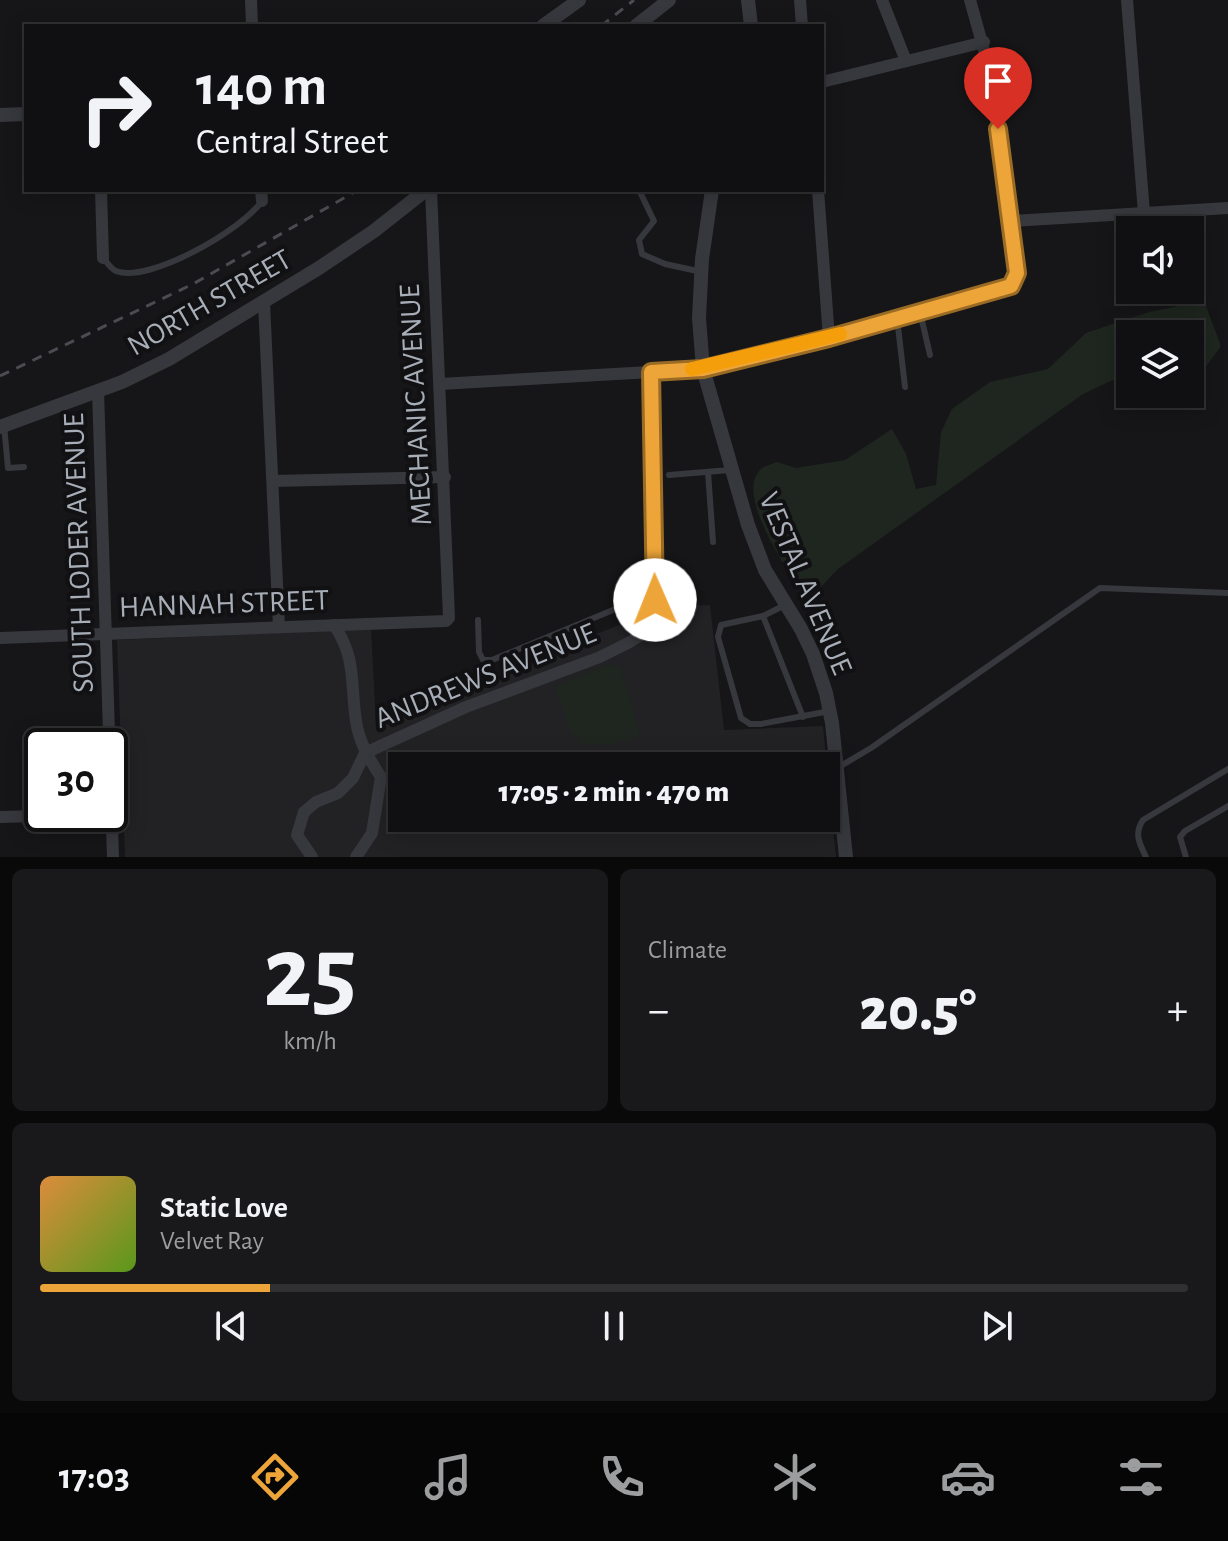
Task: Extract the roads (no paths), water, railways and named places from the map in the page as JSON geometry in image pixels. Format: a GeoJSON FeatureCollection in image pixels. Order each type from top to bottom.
{"type":"FeatureCollection","features":[{"type":"Feature","properties":{"kind":"street"},"geometry":{"type":"LineString","coordinates":[[251,0],[252,24]]}},
{"type":"Feature","properties":{"kind":"street"},"geometry":{"type":"LineString","coordinates":[[546,24],[579,0]]}},
{"type":"Feature","properties":{"kind":"street"},"geometry":{"type":"LineString","coordinates":[[639,24],[669,0]]}},
{"type":"Feature","properties":{"kind":"street"},"geometry":{"type":"LineString","coordinates":[[748,0],[751,24]]}},
{"type":"Feature","properties":{"kind":"street"},"geometry":{"type":"LineString","coordinates":[[800,0],[802,24]]}},
{"type":"Feature","properties":{"kind":"street"},"geometry":{"type":"LineString","coordinates":[[882,0],[906,61]]}},
{"type":"Feature","properties":{"kind":"street"},"geometry":{"type":"LineString","coordinates":[[440,384],[703,369],[829,338],[1011,286],[1016,280],[1011,221],[984,42],[970,0]]}},
{"type":"Feature","properties":{"kind":"street"},"geometry":{"type":"LineString","coordinates":[[1127,0],[1144,213]]}},
{"type":"Feature","properties":{"kind":"street"},"geometry":{"type":"LineString","coordinates":[[824,82],[984,42]]}},
{"type":"Feature","properties":{"kind":"street"},"geometry":{"type":"LineString","coordinates":[[0,115],[24,114]]}},
{"type":"Feature","properties":{"kind":"street"},"geometry":{"type":"LineString","coordinates":[[101,192],[103,258]]}},
{"type":"Feature","properties":{"kind":"street","name":"NORTH STREET"},"geometry":{"type":"LineString","coordinates":[[2,426],[98,391],[169,359],[374,231],[425,192]]}},
{"type":"Feature","properties":{"kind":"street","name":"MECHANIC AVENUE"},"geometry":{"type":"LineString","coordinates":[[428,192],[445,477],[449,618]]}},
{"type":"Feature","properties":{"kind":"street","name":"VESTAL AVENUE"},"geometry":{"type":"LineString","coordinates":[[712,192],[699,318],[703,369],[765,570],[813,654],[830,711],[835,752]]}},
{"type":"Feature","properties":{"kind":"street"},"geometry":{"type":"LineString","coordinates":[[818,192],[829,338]]}},
{"type":"Feature","properties":{"kind":"street"},"geometry":{"type":"LineString","coordinates":[[1011,221],[1228,208]]}},
{"type":"Feature","properties":{"kind":"street"},"geometry":{"type":"LineString","coordinates":[[264,302],[279,627]]}},
{"type":"Feature","properties":{"kind":"street","name":"ANDREWS AVENUE"},"geometry":{"type":"LineString","coordinates":[[365,753],[466,707],[600,657],[646,632],[651,623],[654,593],[651,372]]}},
{"type":"Feature","properties":{"kind":"street","name":"SOUTH LODER AVENUE"},"geometry":{"type":"LineString","coordinates":[[98,391],[111,728]]}},
{"type":"Feature","properties":{"kind":"street"},"geometry":{"type":"LineString","coordinates":[[273,481],[445,477]]}},
{"type":"Feature","properties":{"kind":"street","name":"HANNAH STREET"},"geometry":{"type":"LineString","coordinates":[[0,638],[446,621],[449,618]]}},
{"type":"Feature","properties":{"kind":"street"},"geometry":{"type":"LineString","coordinates":[[334,625],[347,645],[356,723],[365,753],[381,777],[372,833],[356,857]]}},
{"type":"Feature","properties":{"kind":"street"},"geometry":{"type":"LineString","coordinates":[[312,857],[297,835],[304,812],[316,802],[338,793],[353,778],[365,753]]}},
{"type":"Feature","properties":{"kind":"street","name":"VESTAL AVENUE"},"geometry":{"type":"LineString","coordinates":[[840,798],[846,857]]}},
{"type":"Feature","properties":{"kind":"street"},"geometry":{"type":"LineString","coordinates":[[0,817],[24,816]]}},
{"type":"Feature","properties":{"kind":"street","name":"SOUTH LODER AVENUE"},"geometry":{"type":"LineString","coordinates":[[113,832],[113,857]]}},
{"type":"Feature","properties":{"kind":"lane"},"geometry":{"type":"LineString","coordinates":[[640,192],[654,221],[639,240],[642,254],[665,264],[702,272]]}},
{"type":"Feature","properties":{"kind":"lane"},"geometry":{"type":"LineString","coordinates":[[103,258],[118,272],[133,273],[158,266],[234,228],[255,211],[261,196]]}},
{"type":"Feature","properties":{"kind":"lane"},"geometry":{"type":"LineString","coordinates":[[920,312],[930,355]]}},
{"type":"Feature","properties":{"kind":"lane"},"geometry":{"type":"LineString","coordinates":[[897,318],[905,387]]}},
{"type":"Feature","properties":{"kind":"lane"},"geometry":{"type":"LineString","coordinates":[[2,426],[8,468],[24,467]]}},
{"type":"Feature","properties":{"kind":"lane"},"geometry":{"type":"LineString","coordinates":[[669,475],[732,470]]}},
{"type":"Feature","properties":{"kind":"lane"},"geometry":{"type":"LineString","coordinates":[[708,472],[713,542]]}},
{"type":"Feature","properties":{"kind":"lane"},"geometry":{"type":"LineString","coordinates":[[840,766],[871,748],[1100,588],[1228,593]]}},
{"type":"Feature","properties":{"kind":"lane"},"geometry":{"type":"LineString","coordinates":[[478,620],[479,652],[483,660],[492,660],[654,593]]}},
{"type":"Feature","properties":{"kind":"lane"},"geometry":{"type":"LineString","coordinates":[[785,605],[763,616],[721,625],[718,637],[741,718],[750,724],[761,724],[830,711]]}},
{"type":"Feature","properties":{"kind":"lane"},"geometry":{"type":"LineString","coordinates":[[763,616],[803,717]]}},
{"type":"Feature","properties":{"kind":"lane"},"geometry":{"type":"LineString","coordinates":[[1146,857],[1137,837],[1137,828],[1143,820],[1228,769]]}},
{"type":"Feature","properties":{"kind":"lane"},"geometry":{"type":"LineString","coordinates":[[1186,857],[1180,837],[1185,831],[1227,808]]}},
{"type":"Feature","properties":{"kind":"railway"},"geometry":{"type":"LineString","coordinates":[[604,24],[634,0]]}},
{"type":"Feature","properties":{"kind":"railway"},"geometry":{"type":"LineString","coordinates":[[0,376],[193,284],[354,192]]}}]}
